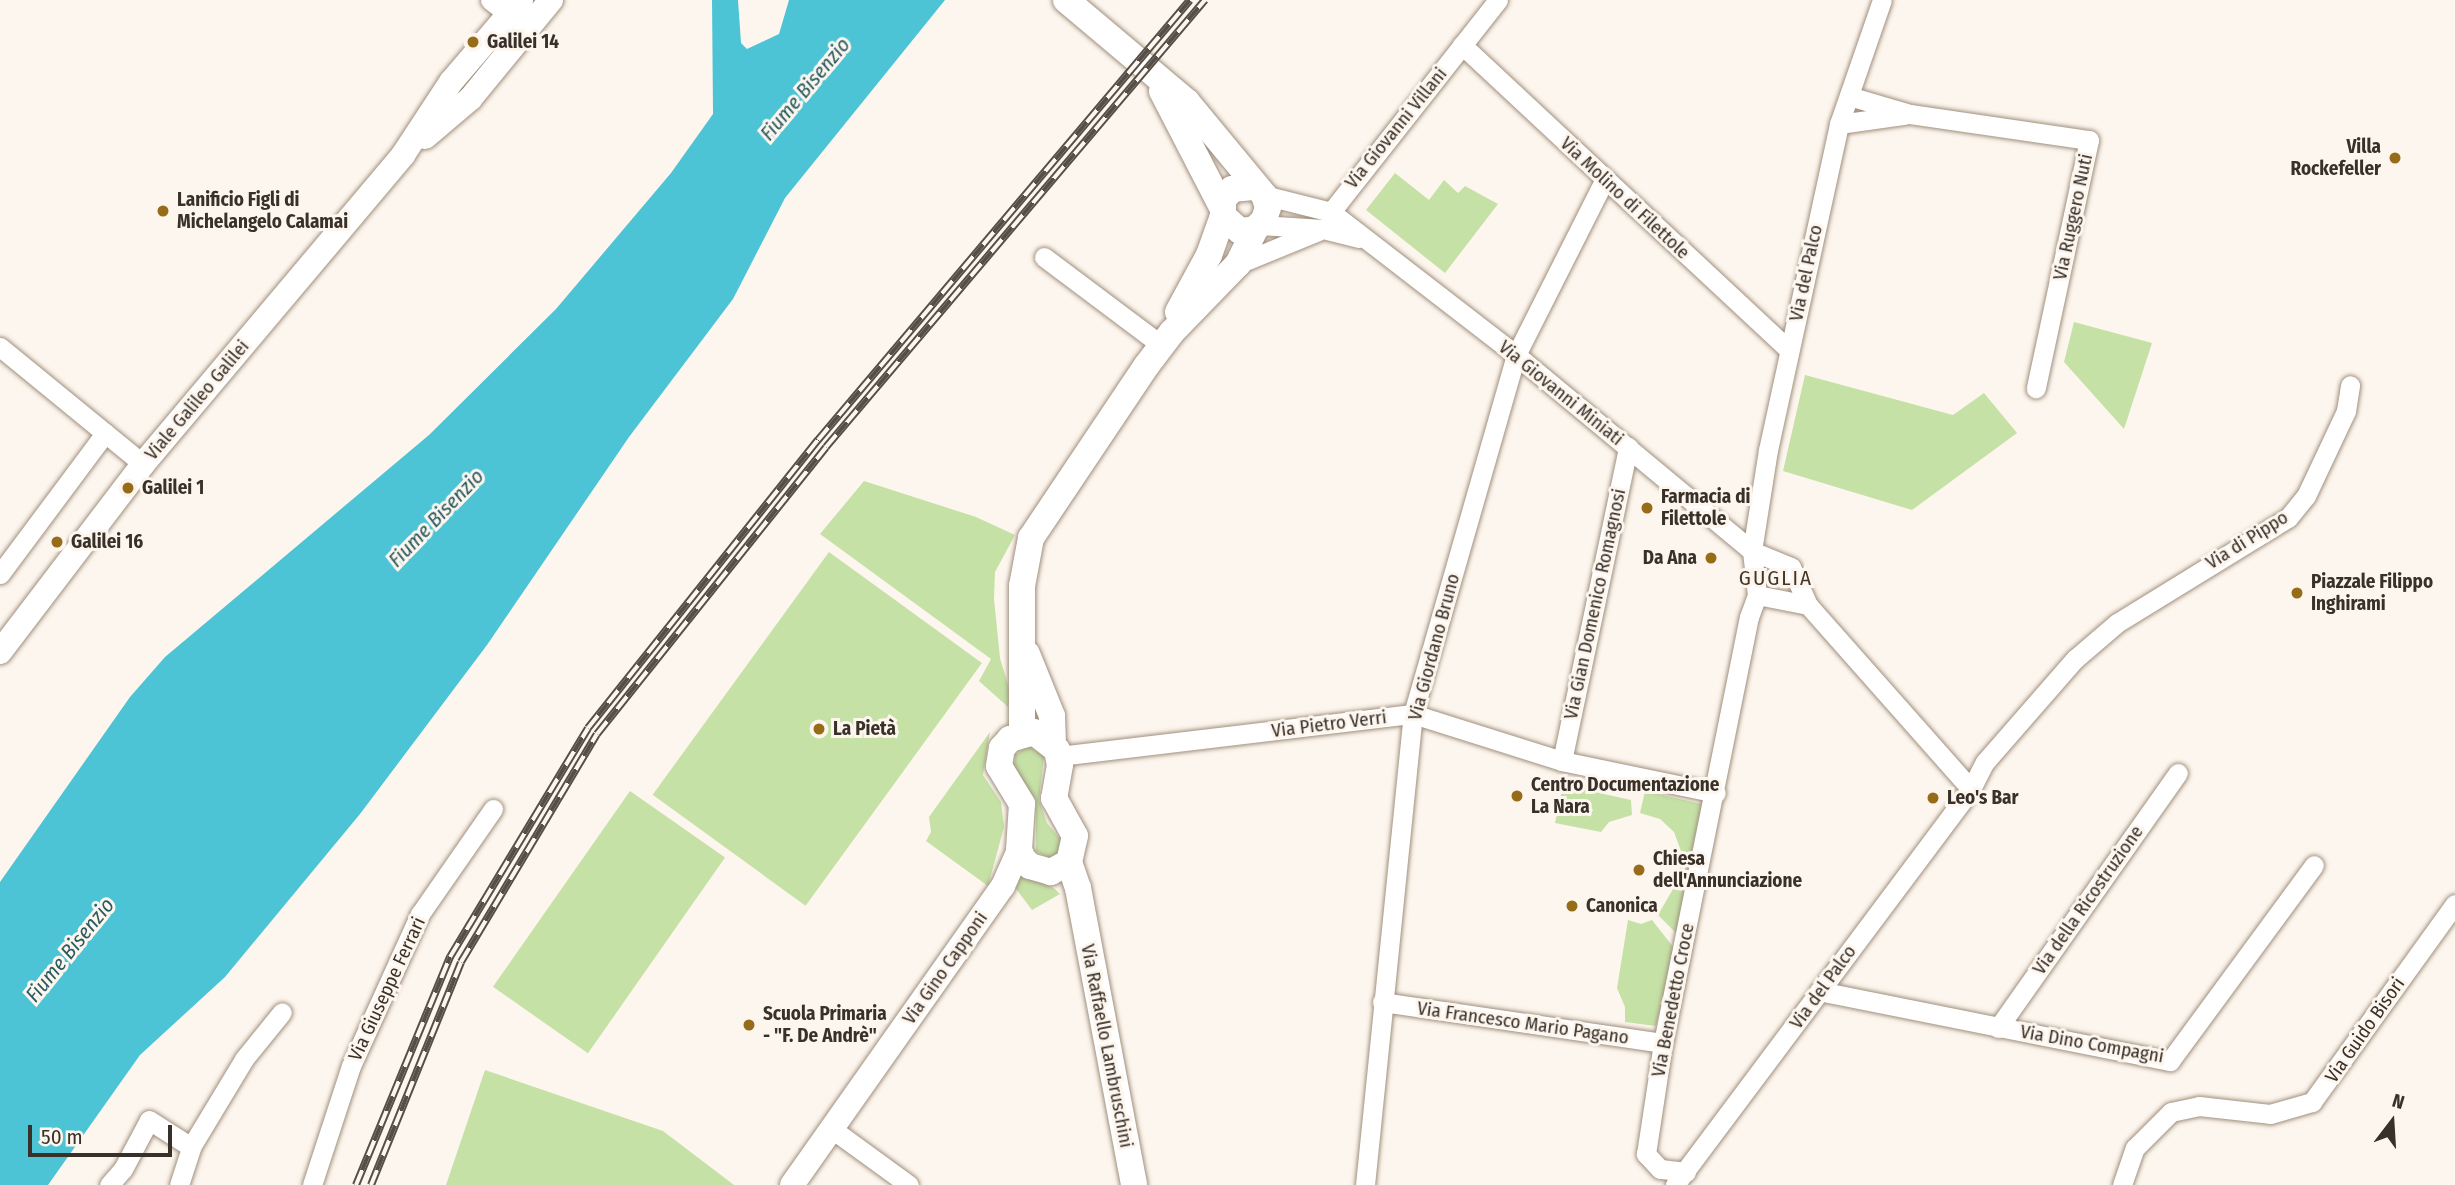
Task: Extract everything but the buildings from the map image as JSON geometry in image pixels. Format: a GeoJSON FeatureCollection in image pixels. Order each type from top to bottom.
{"type":"FeatureCollection","features":[{"type":"Feature","properties":{"kind":"main road"},"geometry":{"type":"LineString","coordinates":[[1070,4],[1187,102],[1259,191],[1267,214],[1238,264],[1166,338]]}},
{"type":"Feature","properties":{"kind":"main road"},"geometry":{"type":"LineString","coordinates":[[1152,75],[1191,139],[1223,211]]}},
{"type":"Feature","properties":{"kind":"main road"},"geometry":{"type":"LineString","coordinates":[[1022,733],[1022,586],[1031,538],[1166,338],[1232,188],[1259,191]]}},
{"type":"Feature","properties":{"kind":"main road","name":"Via Giovanni Miniati"},"geometry":{"type":"LineString","coordinates":[[1223,211],[1240,231],[1258,227]]}},
{"type":"Feature","properties":{"kind":"main road"},"geometry":{"type":"LineString","coordinates":[[1024,646],[1052,716],[1056,749],[1054,798],[1074,836],[1060,867],[1030,866],[1019,850],[1023,812],[1000,773],[999,757],[1010,739],[1022,733],[1034,732],[1056,749]]}},
{"type":"Feature","properties":{"kind":"main road","name":"Via Raffaello Lambruschini"},"geometry":{"type":"LineString","coordinates":[[1060,867],[1080,908],[1134,1185]]}},
{"type":"Feature","properties":{"kind":"street","name":"Viale Galileo Galilei"},"geometry":{"type":"LineString","coordinates":[[403,155],[470,99],[551,0]]}},
{"type":"Feature","properties":{"kind":"street","name":"Via Giovanni Villani"},"geometry":{"type":"LineString","coordinates":[[1327,221],[1497,0]]}},
{"type":"Feature","properties":{"kind":"street","name":"Via del Palco"},"geometry":{"type":"LineString","coordinates":[[1757,595],[1752,551],[1789,350],[1839,124],[1882,0]]}},
{"type":"Feature","properties":{"kind":"street","name":"Viale Galileo Galilei"},"geometry":{"type":"LineString","coordinates":[[0,652],[143,464],[403,155],[451,82],[507,5]]}},
{"type":"Feature","properties":{"kind":"street","name":"Via Molino di Filettole"},"geometry":{"type":"LineString","coordinates":[[1462,45],[1789,350]]}},
{"type":"Feature","properties":{"kind":"street","name":"Via Ruggero Nuti"},"geometry":{"type":"LineString","coordinates":[[1849,96],[1910,114],[2089,140],[2036,388]]}},
{"type":"Feature","properties":{"kind":"street","name":"Via Ruggero Nuti"},"geometry":{"type":"LineString","coordinates":[[1839,124],[1910,114]]}},
{"type":"Feature","properties":{"kind":"street","name":"Via Giordano Bruno"},"geometry":{"type":"LineString","coordinates":[[1365,1185],[1413,714],[1516,355],[1605,179]]}},
{"type":"Feature","properties":{"kind":"street","name":"Via Giovanni Miniati"},"geometry":{"type":"LineString","coordinates":[[1259,191],[1365,240],[1516,355],[1752,551]]}},
{"type":"Feature","properties":{"kind":"street","name":"Via Giovanni Miniati"},"geometry":{"type":"LineString","coordinates":[[1258,227],[1327,221]]}},
{"type":"Feature","properties":{"kind":"street"},"geometry":{"type":"LineString","coordinates":[[1238,264],[1327,221]]}},
{"type":"Feature","properties":{"kind":"street"},"geometry":{"type":"LineString","coordinates":[[1044,257],[1166,338]]}},
{"type":"Feature","properties":{"kind":"street"},"geometry":{"type":"LineString","coordinates":[[0,347],[143,464]]}},
{"type":"Feature","properties":{"kind":"street","name":"Via di Pippo"},"geometry":{"type":"LineString","coordinates":[[2117,623],[2288,518],[2306,496],[2346,411],[2350,385]]}},
{"type":"Feature","properties":{"kind":"street"},"geometry":{"type":"LineString","coordinates":[[0,574],[105,433]]}},
{"type":"Feature","properties":{"kind":"street","name":"Via Gian Domenico Romagnosi"},"geometry":{"type":"LineString","coordinates":[[1562,761],[1628,447]]}},
{"type":"Feature","properties":{"kind":"street"},"geometry":{"type":"LineString","coordinates":[[1752,551],[1791,567],[1808,605],[1971,789]]}},
{"type":"Feature","properties":{"kind":"street"},"geometry":{"type":"LineString","coordinates":[[1757,595],[1808,605]]}},
{"type":"Feature","properties":{"kind":"street","name":"Via Benedetto Croce"},"geometry":{"type":"LineString","coordinates":[[1680,1179],[1660,1169],[1646,1154],[1663,1043],[1716,793],[1749,617],[1757,595]]}},
{"type":"Feature","properties":{"kind":"street","name":"Via del Palco"},"geometry":{"type":"LineString","coordinates":[[1680,1179],[1971,789],[1985,762],[2066,669],[2117,623]]}},
{"type":"Feature","properties":{"kind":"street","name":"Via Pietro Verri"},"geometry":{"type":"LineString","coordinates":[[1056,749],[1413,714],[1562,761],[1716,793]]}},
{"type":"Feature","properties":{"kind":"street","name":"Via della Ricostruzione"},"geometry":{"type":"LineString","coordinates":[[1998,1028],[2178,773]]}},
{"type":"Feature","properties":{"kind":"street","name":"Via Giuseppe Ferrari"},"geometry":{"type":"LineString","coordinates":[[312,1185],[351,1066],[414,927],[493,809]]}},
{"type":"Feature","properties":{"kind":"street","name":"Via Gino Capponi"},"geometry":{"type":"LineString","coordinates":[[792,1185],[1003,886],[1019,850]]}},
{"type":"Feature","properties":{"kind":"street","name":"Via Dino Compagni"},"geometry":{"type":"LineString","coordinates":[[1819,992],[2170,1061],[2314,866]]}},
{"type":"Feature","properties":{"kind":"street","name":"Via Guido Bisori"},"geometry":{"type":"LineString","coordinates":[[2122,1185],[2135,1148],[2171,1112],[2199,1106],[2270,1114],[2312,1102],[2455,904]]}},
{"type":"Feature","properties":{"kind":"street","name":"Via Francesco Mario Pagano"},"geometry":{"type":"LineString","coordinates":[[1382,1002],[1663,1043]]}},
{"type":"Feature","properties":{"kind":"street"},"geometry":{"type":"LineString","coordinates":[[179,1185],[191,1147],[244,1059],[282,1012]]}},
{"type":"Feature","properties":{"kind":"street"},"geometry":{"type":"LineString","coordinates":[[109,1185],[123,1169],[149,1121],[191,1147]]}},
{"type":"Feature","properties":{"kind":"street"},"geometry":{"type":"LineString","coordinates":[[832,1129],[909,1185]]}},
{"type":"Feature","properties":{"kind":"green space"},"geometry":{"type":"Polygon","coordinates":[[[1395,173],[1429,200],[1444,180],[1458,193],[1465,186],[1498,204],[1445,273],[1366,210],[1395,173]]]}},
{"type":"Feature","properties":{"kind":"green space"},"geometry":{"type":"Polygon","coordinates":[[[2074,322],[2152,343],[2124,429],[2064,362],[2074,322]]]}},
{"type":"Feature","properties":{"kind":"green space"},"geometry":{"type":"Polygon","coordinates":[[[1805,375],[1953,415],[1984,393],[2017,433],[1912,510],[1783,471],[1805,375]]]}},
{"type":"Feature","properties":{"kind":"green space"},"geometry":{"type":"Polygon","coordinates":[[[864,481],[976,517],[1015,535],[995,572],[994,599],[1000,658],[1011,695],[1008,707],[979,681],[991,659],[820,534],[864,481]]]}},
{"type":"Feature","properties":{"kind":"green space","name":"La Pietà"},"geometry":{"type":"Polygon","coordinates":[[[829,552],[982,663],[806,906],[653,795],[829,552]]]}},
{"type":"Feature","properties":{"kind":"green space"},"geometry":{"type":"Polygon","coordinates":[[[990,732],[983,775],[1001,802],[1004,827],[988,886],[926,841],[931,832],[929,817],[990,732]]]}},
{"type":"Feature","properties":{"kind":"green space"},"geometry":{"type":"Polygon","coordinates":[[[1028,746],[1044,756],[1039,800],[1047,823],[1061,840],[1059,853],[1049,858],[1036,851],[1036,800],[1014,768],[1015,755],[1028,746]]]}},
{"type":"Feature","properties":{"kind":"green space"},"geometry":{"type":"Polygon","coordinates":[[[1563,785],[1631,800],[1632,815],[1609,822],[1601,832],[1555,823],[1563,785]]]}},
{"type":"Feature","properties":{"kind":"green space"},"geometry":{"type":"Polygon","coordinates":[[[630,791],[725,858],[588,1053],[493,987],[630,791]]]}},
{"type":"Feature","properties":{"kind":"green space"},"geometry":{"type":"Polygon","coordinates":[[[1645,791],[1702,804],[1686,880],[1678,879],[1681,851],[1674,832],[1660,819],[1640,813],[1645,791]]]}},
{"type":"Feature","properties":{"kind":"green space"},"geometry":{"type":"Polygon","coordinates":[[[1019,867],[1060,894],[1032,910],[1011,882],[1019,867]]]}},
{"type":"Feature","properties":{"kind":"green space"},"geometry":{"type":"Polygon","coordinates":[[[1673,889],[1685,892],[1676,933],[1658,915],[1673,889]]]}},
{"type":"Feature","properties":{"kind":"green space"},"geometry":{"type":"Polygon","coordinates":[[[1628,920],[1641,924],[1652,920],[1674,948],[1656,1026],[1625,1022],[1625,1007],[1617,988],[1628,920]]]}},
{"type":"Feature","properties":{"kind":"green space"},"geometry":{"type":"Polygon","coordinates":[[[485,1070],[663,1131],[734,1185],[446,1185],[485,1070]]]}},
{"type":"Feature","properties":{"kind":"water","name":"Fiume Bisenzio"},"geometry":{"type":"Polygon","coordinates":[[[712,0],[738,0],[741,43],[747,49],[779,34],[789,0],[945,0],[785,198],[733,299],[629,437],[487,645],[360,814],[225,977],[140,1055],[48,1185],[0,1185],[0,882],[130,697],[165,657],[429,435],[556,309],[671,173],[713,114],[712,0]]]}},
{"type":"Feature","properties":{"kind":"railway"},"geometry":{"type":"LineString","coordinates":[[356,1185],[450,957],[588,728],[818,440],[1190,0]]}},
{"type":"Feature","properties":{"kind":"railway"},"geometry":{"type":"LineString","coordinates":[[371,1185],[461,962],[597,734],[826,447],[1205,0]]}},
{"type":"Feature","properties":{"kind":"place","name":"Galilei 14"},"geometry":{"type":"Point","coordinates":[473,42]}},
{"type":"Feature","properties":{"kind":"place","name":"Villa Rockefeller"},"geometry":{"type":"Point","coordinates":[2395,158]}},
{"type":"Feature","properties":{"kind":"place","name":"Lanificio Figli di Michelangelo Calamai"},"geometry":{"type":"Point","coordinates":[163,211]}},
{"type":"Feature","properties":{"kind":"place","name":"Galilei 1"},"geometry":{"type":"Point","coordinates":[128,488]}},
{"type":"Feature","properties":{"kind":"place","name":"Farmacia di Filettole"},"geometry":{"type":"Point","coordinates":[1647,508]}},
{"type":"Feature","properties":{"kind":"place","name":"Galilei 16"},"geometry":{"type":"Point","coordinates":[57,542]}},
{"type":"Feature","properties":{"kind":"place","name":"Da Ana"},"geometry":{"type":"Point","coordinates":[1711,558]}},
{"type":"Feature","properties":{"kind":"place","name":"Piazzale Filippo Inghirami"},"geometry":{"type":"Point","coordinates":[2297,593]}},
{"type":"Feature","properties":{"kind":"place","name":"La Pietà"},"geometry":{"type":"Point","coordinates":[819,729]}},
{"type":"Feature","properties":{"kind":"place","name":"Centro Documentazione La Nara"},"geometry":{"type":"Point","coordinates":[1517,796]}},
{"type":"Feature","properties":{"kind":"place","name":"Leo's Bar"},"geometry":{"type":"Point","coordinates":[1933,798]}},
{"type":"Feature","properties":{"kind":"place","name":"Chiesa dell'Annunciazione"},"geometry":{"type":"Point","coordinates":[1639,870]}},
{"type":"Feature","properties":{"kind":"place","name":"Canonica"},"geometry":{"type":"Point","coordinates":[1572,906]}},
{"type":"Feature","properties":{"kind":"place","name":"Scuola Primaria - \"F. De Andrè\""},"geometry":{"type":"Point","coordinates":[749,1025]}},
{"type":"Feature","properties":{"kind":"district","name":"GUGLIA"},"geometry":{"type":"Point","coordinates":[1776,578]}}]}
